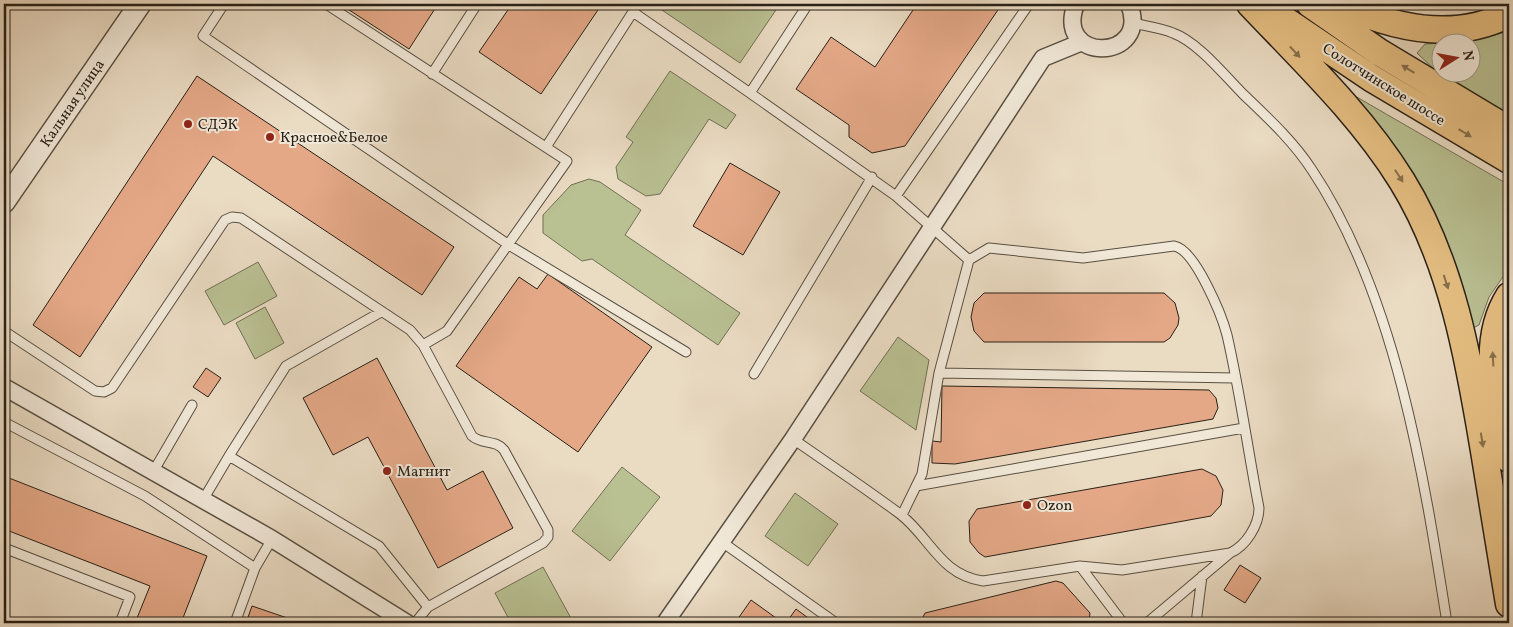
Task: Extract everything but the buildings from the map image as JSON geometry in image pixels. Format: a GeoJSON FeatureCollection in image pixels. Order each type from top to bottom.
{"type":"FeatureCollection","features":[{"type":"Feature","properties":{"kind":"main road"},"geometry":{"type":"LineString","coordinates":[[1250,4],[1354,115],[1378,146],[1403,182],[1429,236],[1445,278],[1472,377],[1509,604]]}},
{"type":"Feature","properties":{"kind":"main road","name":"Солотчинское шоссе"},"geometry":{"type":"LineString","coordinates":[[1261,4],[1371,78],[1509,160]]}},
{"type":"Feature","properties":{"kind":"main road","name":"Солотчинское шоссе"},"geometry":{"type":"LineString","coordinates":[[1310,4],[1379,52],[1509,130]]}},
{"type":"Feature","properties":{"kind":"main road"},"geometry":{"type":"LineString","coordinates":[[1342,4],[1389,23],[1442,30],[1473,27],[1509,14]]}},
{"type":"Feature","properties":{"kind":"main road"},"geometry":{"type":"LineString","coordinates":[[1509,296],[1500,314],[1492,352],[1494,375],[1509,459]]}},
{"type":"Feature","properties":{"kind":"street","name":"Кальная улица"},"geometry":{"type":"LineString","coordinates":[[4,202],[140,4]]}},
{"type":"Feature","properties":{"kind":"street"},"geometry":{"type":"LineString","coordinates":[[1076,4],[1072,14],[1072,24],[1082,42],[1099,50],[1118,46],[1125,40],[1133,23],[1129,4]]}},
{"type":"Feature","properties":{"kind":"street"},"geometry":{"type":"LineString","coordinates":[[665,623],[793,439],[1043,58],[1082,42]]}},
{"type":"Feature","properties":{"kind":"street"},"geometry":{"type":"LineString","coordinates":[[4,386],[272,539],[407,623]]}},
{"type":"Feature","properties":{"kind":"lane"},"geometry":{"type":"LineString","coordinates":[[224,4],[203,36],[509,245],[686,352]]}},
{"type":"Feature","properties":{"kind":"lane"},"geometry":{"type":"LineString","coordinates":[[326,4],[567,161],[447,331],[423,345]]}},
{"type":"Feature","properties":{"kind":"lane"},"geometry":{"type":"LineString","coordinates":[[432,74],[478,4]]}},
{"type":"Feature","properties":{"kind":"lane"},"geometry":{"type":"LineString","coordinates":[[750,93],[808,4]]}},
{"type":"Feature","properties":{"kind":"lane"},"geometry":{"type":"LineString","coordinates":[[896,196],[1029,4]]}},
{"type":"Feature","properties":{"kind":"lane"},"geometry":{"type":"LineString","coordinates":[[546,146],[635,8],[750,93],[872,177],[969,260]]}},
{"type":"Feature","properties":{"kind":"lane"},"geometry":{"type":"LineString","coordinates":[[1133,23],[1175,33],[1194,46],[1288,138],[1313,170],[1354,243],[1385,328],[1406,410],[1432,526],[1448,623]]}},
{"type":"Feature","properties":{"kind":"lane"},"geometry":{"type":"LineString","coordinates":[[754,374],[872,177]]}},
{"type":"Feature","properties":{"kind":"lane"},"geometry":{"type":"LineString","coordinates":[[4,331],[96,391],[104,392],[112,388],[225,220],[232,217],[241,218],[410,330],[423,345],[472,436],[477,440],[499,444],[504,450],[548,530],[548,537],[544,543],[428,607],[416,623]]}},
{"type":"Feature","properties":{"kind":"lane"},"geometry":{"type":"LineString","coordinates":[[902,515],[922,474],[938,373],[969,260],[989,248],[1083,258],[1179,247],[1198,268],[1227,333],[1259,517],[1238,549],[1230,553],[1147,623]]}},
{"type":"Feature","properties":{"kind":"lane"},"geometry":{"type":"LineString","coordinates":[[203,500],[286,366],[381,312]]}},
{"type":"Feature","properties":{"kind":"lane"},"geometry":{"type":"LineString","coordinates":[[938,373],[1235,378]]}},
{"type":"Feature","properties":{"kind":"lane"},"geometry":{"type":"LineString","coordinates":[[153,472],[192,405]]}},
{"type":"Feature","properties":{"kind":"lane"},"geometry":{"type":"LineString","coordinates":[[4,422],[145,496],[255,568]]}},
{"type":"Feature","properties":{"kind":"lane"},"geometry":{"type":"LineString","coordinates":[[916,486],[1244,428]]}},
{"type":"Feature","properties":{"kind":"lane"},"geometry":{"type":"LineString","coordinates":[[793,439],[902,515],[950,568],[967,579],[983,581],[1080,566],[1122,570],[1230,553]]}},
{"type":"Feature","properties":{"kind":"lane"},"geometry":{"type":"LineString","coordinates":[[229,456],[379,546],[428,607]]}},
{"type":"Feature","properties":{"kind":"lane"},"geometry":{"type":"LineString","coordinates":[[235,623],[255,568],[272,539]]}},
{"type":"Feature","properties":{"kind":"lane"},"geometry":{"type":"LineString","coordinates":[[722,542],[836,623]]}},
{"type":"Feature","properties":{"kind":"lane"},"geometry":{"type":"LineString","coordinates":[[4,548],[130,597],[120,623]]}},
{"type":"Feature","properties":{"kind":"lane"},"geometry":{"type":"LineString","coordinates":[[1080,566],[1123,623]]}},
{"type":"Feature","properties":{"kind":"lane"},"geometry":{"type":"LineString","coordinates":[[1196,623],[1202,576]]}},
{"type":"Feature","properties":{"kind":"green space"},"geometry":{"type":"Polygon","coordinates":[[[661,4],[780,4],[740,63],[659,8],[661,4]]]}},
{"type":"Feature","properties":{"kind":"green space"},"geometry":{"type":"Polygon","coordinates":[[[1509,31],[1509,116],[1454,82],[1480,82],[1480,39],[1509,31]]]}},
{"type":"Feature","properties":{"kind":"green space"},"geometry":{"type":"Polygon","coordinates":[[[1425,44],[1430,44],[1430,65],[1417,53],[1425,44]]]}},
{"type":"Feature","properties":{"kind":"green space"},"geometry":{"type":"Polygon","coordinates":[[[670,71],[736,115],[726,129],[709,119],[660,194],[646,196],[618,179],[616,167],[633,142],[626,137],[670,71]]]}},
{"type":"Feature","properties":{"kind":"green space"},"geometry":{"type":"Polygon","coordinates":[[[1355,96],[1509,185],[1509,268],[1489,297],[1479,325],[1473,328],[1391,142],[1355,96]]]}},
{"type":"Feature","properties":{"kind":"green space"},"geometry":{"type":"Polygon","coordinates":[[[589,179],[600,182],[641,210],[625,235],[740,313],[718,345],[592,259],[582,261],[543,233],[543,215],[571,185],[589,179]]]}},
{"type":"Feature","properties":{"kind":"green space"},"geometry":{"type":"Polygon","coordinates":[[[258,262],[277,296],[224,325],[205,291],[258,262]]]}},
{"type":"Feature","properties":{"kind":"green space"},"geometry":{"type":"Polygon","coordinates":[[[265,307],[284,343],[255,359],[236,323],[265,307]]]}},
{"type":"Feature","properties":{"kind":"green space"},"geometry":{"type":"Polygon","coordinates":[[[898,337],[929,360],[916,430],[860,391],[898,337]]]}},
{"type":"Feature","properties":{"kind":"green space"},"geometry":{"type":"Polygon","coordinates":[[[622,467],[660,497],[610,561],[572,531],[622,467]]]}},
{"type":"Feature","properties":{"kind":"green space"},"geometry":{"type":"Polygon","coordinates":[[[795,493],[838,524],[808,566],[765,536],[795,493]]]}},
{"type":"Feature","properties":{"kind":"green space"},"geometry":{"type":"Polygon","coordinates":[[[543,567],[573,622],[511,623],[495,593],[543,567]]]}},
{"type":"Feature","properties":{"kind":"place","name":"СДЭК"},"geometry":{"type":"Point","coordinates":[188,124]}},
{"type":"Feature","properties":{"kind":"place","name":"Красное&Белое"},"geometry":{"type":"Point","coordinates":[270,137]}},
{"type":"Feature","properties":{"kind":"place","name":"Магнит"},"geometry":{"type":"Point","coordinates":[387,471]}},
{"type":"Feature","properties":{"kind":"place","name":"Ozon"},"geometry":{"type":"Point","coordinates":[1027,505]}}]}
